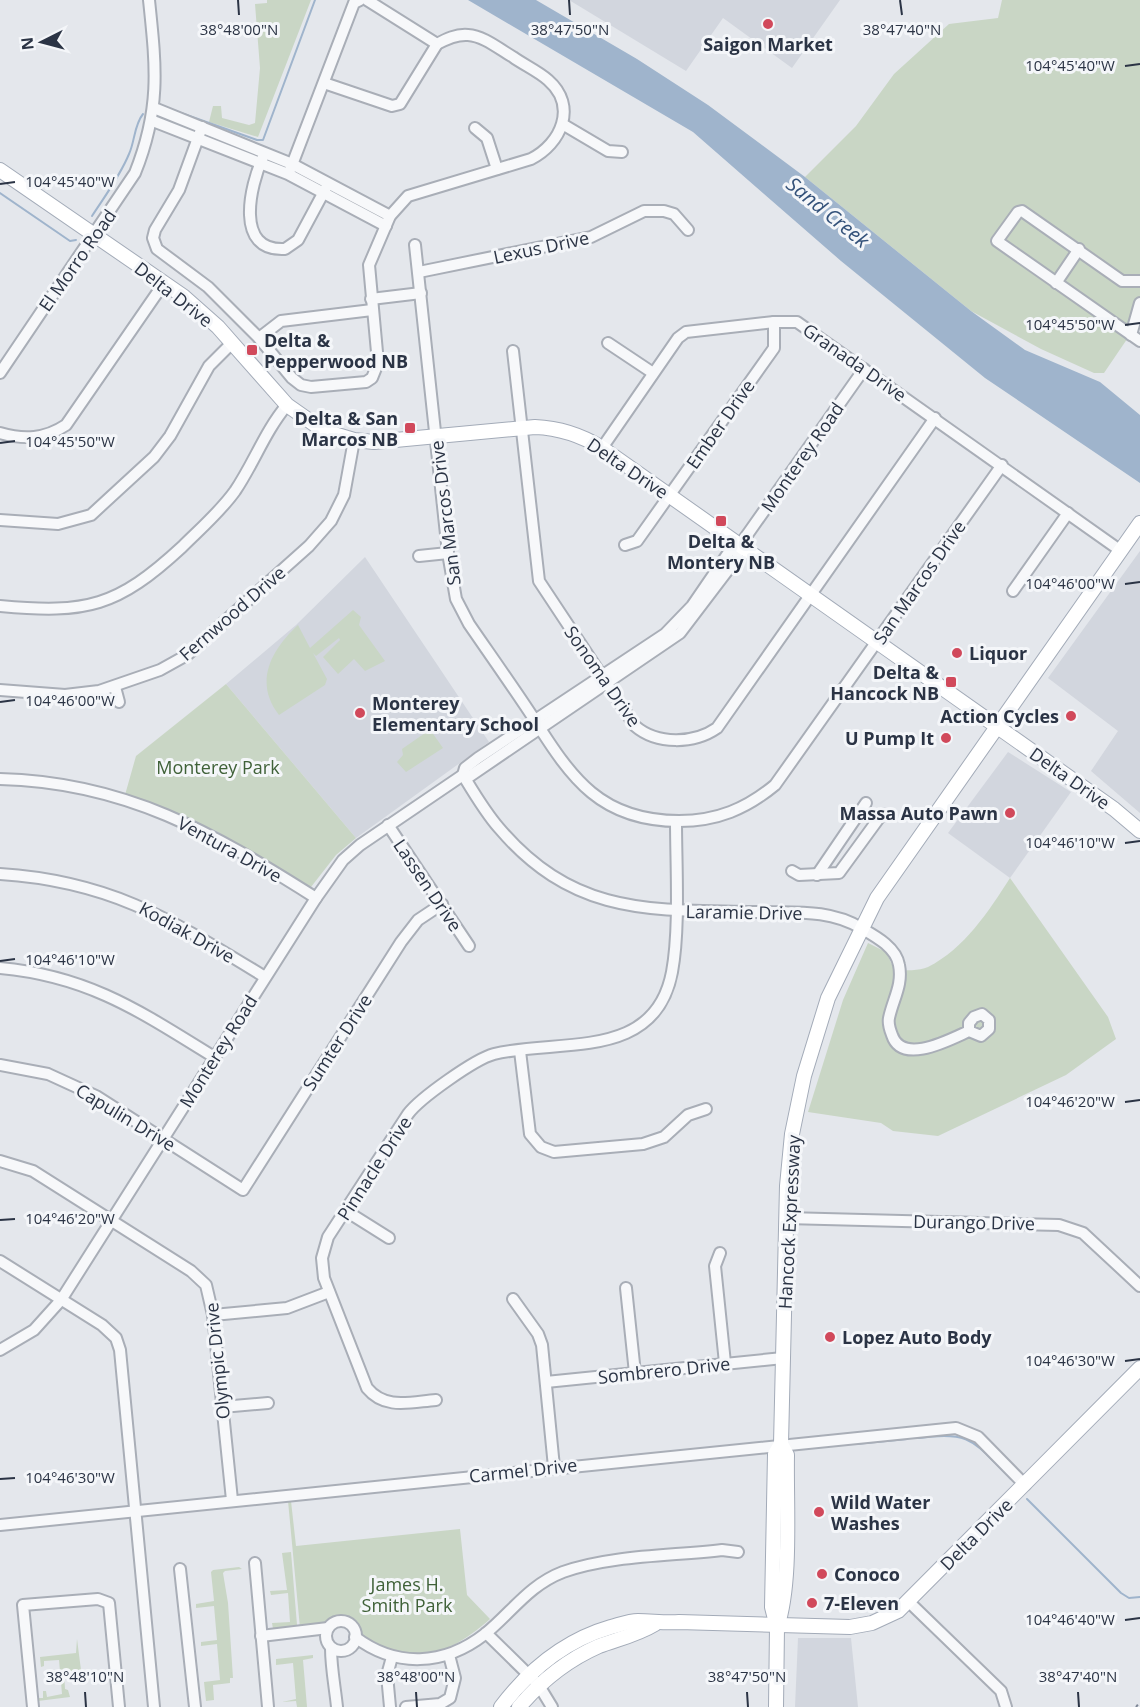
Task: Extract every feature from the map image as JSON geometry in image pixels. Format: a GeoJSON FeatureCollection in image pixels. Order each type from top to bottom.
{"type":"FeatureCollection","features":[{"type":"Feature","properties":{"kind":"main road","name":"Delta Drive"},"geometry":{"type":"LineString","coordinates":[[0,170],[201,311],[232,342],[287,405],[312,424],[354,440],[384,442],[550,427],[566,431],[602,448],[1114,809],[1140,831]]}},
{"type":"Feature","properties":{"kind":"main road","name":"Hancock Expressway"},"geometry":{"type":"LineString","coordinates":[[776,1707],[777,1626],[784,1608],[786,1550],[787,1455],[781,1444],[786,1218],[790,1150],[804,1076],[828,998],[861,927],[896,870],[1140,523]]}},
{"type":"Feature","properties":{"kind":"main road","name":"Delta Drive"},"geometry":{"type":"LineString","coordinates":[[533,1680],[555,1654],[586,1635],[636,1621],[655,1624],[679,1622],[777,1626],[862,1625],[884,1618],[909,1602],[1140,1368]]}},
{"type":"Feature","properties":{"kind":"main road"},"geometry":{"type":"LineString","coordinates":[[501,1707],[533,1680]]}},
{"type":"Feature","properties":{"kind":"main road"},"geometry":{"type":"LineString","coordinates":[[519,1707],[533,1680]]}},
{"type":"Feature","properties":{"kind":"street","name":"El Morro Road"},"geometry":{"type":"LineString","coordinates":[[0,373],[135,173],[153,121],[155,59],[149,0]]}},
{"type":"Feature","properties":{"kind":"street"},"geometry":{"type":"LineString","coordinates":[[290,169],[354,3],[360,0]]}},
{"type":"Feature","properties":{"kind":"street"},"geometry":{"type":"LineString","coordinates":[[368,0],[437,44]]}},
{"type":"Feature","properties":{"kind":"street"},"geometry":{"type":"LineString","coordinates":[[200,132],[179,190],[155,230],[154,244],[161,253],[208,287],[259,338],[291,378],[311,387],[366,382],[372,378],[378,363],[369,265],[388,221],[408,196],[543,153],[558,136],[564,125],[559,96],[549,80],[475,36],[456,36],[437,44],[405,98],[392,106],[324,82]]}},
{"type":"Feature","properties":{"kind":"street"},"geometry":{"type":"LineString","coordinates":[[154,108],[200,132],[290,169],[388,221]]}},
{"type":"Feature","properties":{"kind":"street"},"geometry":{"type":"LineString","coordinates":[[153,121],[200,132]]}},
{"type":"Feature","properties":{"kind":"street"},"geometry":{"type":"LineString","coordinates":[[564,125],[608,151],[622,152]]}},
{"type":"Feature","properties":{"kind":"street"},"geometry":{"type":"LineString","coordinates":[[475,128],[487,138],[497,169]]}},
{"type":"Feature","properties":{"kind":"street"},"geometry":{"type":"LineString","coordinates":[[263,157],[254,182],[249,213],[255,235],[267,247],[285,249],[298,240],[326,188]]}},
{"type":"Feature","properties":{"kind":"street","name":"Lexus Drive"},"geometry":{"type":"LineString","coordinates":[[418,272],[591,237],[644,211],[664,211],[674,214],[688,230]]}},
{"type":"Feature","properties":{"kind":"street"},"geometry":{"type":"LineString","coordinates":[[1140,281],[1122,281],[1022,211],[1018,212],[997,241],[1136,338],[1140,303]]}},
{"type":"Feature","properties":{"kind":"street","name":"San Marcos Drive"},"geometry":{"type":"LineString","coordinates":[[415,245],[452,585],[461,610],[568,772],[598,799],[627,814],[676,821],[711,819],[743,808],[775,785],[1002,465]]}},
{"type":"Feature","properties":{"kind":"street"},"geometry":{"type":"LineString","coordinates":[[1056,283],[1079,249]]}},
{"type":"Feature","properties":{"kind":"street"},"geometry":{"type":"LineString","coordinates":[[0,433],[36,438],[49,435],[66,425],[164,283]]}},
{"type":"Feature","properties":{"kind":"street"},"geometry":{"type":"LineString","coordinates":[[371,298],[421,293]]}},
{"type":"Feature","properties":{"kind":"street"},"geometry":{"type":"LineString","coordinates":[[259,338],[281,321],[372,310]]}},
{"type":"Feature","properties":{"kind":"street","name":"Granada Drive"},"geometry":{"type":"LineString","coordinates":[[602,448],[678,338],[686,332],[774,322],[797,322],[1121,551]]}},
{"type":"Feature","properties":{"kind":"street","name":"Ember Drive"},"geometry":{"type":"LineString","coordinates":[[625,545],[637,541],[774,348],[774,322]]}},
{"type":"Feature","properties":{"kind":"street"},"geometry":{"type":"LineString","coordinates":[[0,520],[58,525],[90,514],[154,457],[170,436],[205,371],[232,342]]}},
{"type":"Feature","properties":{"kind":"street"},"geometry":{"type":"LineString","coordinates":[[608,343],[653,373]]}},
{"type":"Feature","properties":{"kind":"street","name":"Sonoma Drive"},"geometry":{"type":"LineString","coordinates":[[513,351],[539,581],[641,731],[668,739],[691,740],[707,735],[717,728],[935,418]]}},
{"type":"Feature","properties":{"kind":"street","name":"Monterey Road"},"geometry":{"type":"LineString","coordinates":[[0,1350],[34,1330],[61,1300],[265,977],[343,860],[388,825],[463,775],[465,768],[605,680],[678,622],[729,552],[740,545],[864,369]]}},
{"type":"Feature","properties":{"kind":"street"},"geometry":{"type":"LineString","coordinates":[[0,606],[80,608],[113,597],[143,581],[226,503],[251,465],[267,432],[287,405]]}},
{"type":"Feature","properties":{"kind":"street","name":"Fernwood Drive"},"geometry":{"type":"LineString","coordinates":[[0,690],[64,695],[115,687],[160,670],[187,655],[321,534],[339,509],[344,495],[354,440]]}},
{"type":"Feature","properties":{"kind":"street"},"geometry":{"type":"LineString","coordinates":[[1013,591],[1068,513]]}},
{"type":"Feature","properties":{"kind":"street"},"geometry":{"type":"LineString","coordinates":[[419,556],[448,553]]}},
{"type":"Feature","properties":{"kind":"street"},"geometry":{"type":"LineString","coordinates":[[115,687],[119,702]]}},
{"type":"Feature","properties":{"kind":"street","name":"Laramie Drive"},"geometry":{"type":"LineString","coordinates":[[463,775],[496,825],[526,856],[549,875],[603,901],[641,909],[836,915],[861,927],[888,946],[899,963],[899,992],[888,1020],[893,1039],[907,1048],[928,1049],[969,1032]]}},
{"type":"Feature","properties":{"kind":"street","name":"Ventura Drive"},"geometry":{"type":"LineString","coordinates":[[0,779],[63,785],[144,806],[221,839],[316,898]]}},
{"type":"Feature","properties":{"kind":"street"},"geometry":{"type":"LineString","coordinates":[[817,875],[866,803]]}},
{"type":"Feature","properties":{"kind":"street"},"geometry":{"type":"LineString","coordinates":[[792,871],[799,875],[840,873],[882,814]]}},
{"type":"Feature","properties":{"kind":"street","name":"Pinnacle Drive"},"geometry":{"type":"LineString","coordinates":[[436,1400],[392,1404],[373,1396],[367,1388],[324,1278],[322,1258],[328,1237],[414,1106],[486,1057],[604,1041],[628,1033],[654,1012],[669,984],[672,971],[676,821]]}},
{"type":"Feature","properties":{"kind":"street","name":"Lassen Drive"},"geometry":{"type":"LineString","coordinates":[[388,825],[469,946]]}},
{"type":"Feature","properties":{"kind":"street","name":"Kodiak Drive"},"geometry":{"type":"LineString","coordinates":[[0,874],[64,882],[129,901],[172,920],[265,977]]}},
{"type":"Feature","properties":{"kind":"street","name":"Sumter Drive"},"geometry":{"type":"LineString","coordinates":[[243,1190],[401,942],[418,920],[442,904]]}},
{"type":"Feature","properties":{"kind":"street"},"geometry":{"type":"LineString","coordinates":[[0,968],[41,973],[93,988],[132,1006],[214,1057]]}},
{"type":"Feature","properties":{"kind":"street"},"geometry":{"type":"LineString","coordinates":[[520,1051],[530,1134],[535,1142],[547,1150],[562,1152],[653,1142],[673,1131],[688,1115],[706,1109]]}},
{"type":"Feature","properties":{"kind":"street","name":"Capulin Drive"},"geometry":{"type":"LineString","coordinates":[[0,1065],[48,1074],[96,1096],[243,1190]]}},
{"type":"Feature","properties":{"kind":"street","name":"Olympic Drive"},"geometry":{"type":"LineString","coordinates":[[0,1161],[33,1171],[199,1277],[210,1295],[213,1315],[232,1500]]}},
{"type":"Feature","properties":{"kind":"street"},"geometry":{"type":"LineString","coordinates":[[346,1211],[389,1238]]}},
{"type":"Feature","properties":{"kind":"street","name":"Durango Drive"},"geometry":{"type":"LineString","coordinates":[[786,1218],[1059,1225],[1083,1233],[1140,1286]]}},
{"type":"Feature","properties":{"kind":"street"},"geometry":{"type":"LineString","coordinates":[[720,1254],[715,1266],[725,1363]]}},
{"type":"Feature","properties":{"kind":"street"},"geometry":{"type":"LineString","coordinates":[[0,1261],[109,1330],[120,1350],[154,1707]]}},
{"type":"Feature","properties":{"kind":"street"},"geometry":{"type":"LineString","coordinates":[[626,1288],[635,1372]]}},
{"type":"Feature","properties":{"kind":"street"},"geometry":{"type":"LineString","coordinates":[[213,1315],[287,1308],[329,1292]]}},
{"type":"Feature","properties":{"kind":"street"},"geometry":{"type":"LineString","coordinates":[[513,1299],[538,1334],[546,1382],[554,1467]]}},
{"type":"Feature","properties":{"kind":"street","name":"Sombrero Drive"},"geometry":{"type":"LineString","coordinates":[[546,1382],[783,1358]]}},
{"type":"Feature","properties":{"kind":"street"},"geometry":{"type":"LineString","coordinates":[[222,1407],[268,1403]]}},
{"type":"Feature","properties":{"kind":"street","name":"Carmel Drive"},"geometry":{"type":"LineString","coordinates":[[0,1526],[232,1500],[956,1428],[978,1437],[1025,1485]]}},
{"type":"Feature","properties":{"kind":"street"},"geometry":{"type":"LineString","coordinates":[[334,1678],[331,1672],[328,1638],[337,1622],[353,1628],[355,1637],[378,1652],[392,1657],[414,1660],[448,1655],[486,1633],[536,1586],[573,1569],[590,1564],[722,1550],[738,1552]]}},
{"type":"Feature","properties":{"kind":"street"},"geometry":{"type":"LineString","coordinates":[[255,1563],[267,1707]]}},
{"type":"Feature","properties":{"kind":"street"},"geometry":{"type":"LineString","coordinates":[[180,1569],[195,1707]]}},
{"type":"Feature","properties":{"kind":"street"},"geometry":{"type":"LineString","coordinates":[[33,1707],[23,1605],[99,1599],[109,1603],[119,1707]]}},
{"type":"Feature","properties":{"kind":"street"},"geometry":{"type":"LineString","coordinates":[[909,1602],[1001,1691],[1006,1707]]}},
{"type":"Feature","properties":{"kind":"street"},"geometry":{"type":"LineString","coordinates":[[261,1636],[299,1632],[328,1638],[346,1650],[358,1648],[371,1654],[378,1652]]}},
{"type":"Feature","properties":{"kind":"street"},"geometry":{"type":"LineString","coordinates":[[486,1633],[533,1680],[552,1707]]}},
{"type":"Feature","properties":{"kind":"street"},"geometry":{"type":"LineString","coordinates":[[337,1707],[334,1678],[338,1658],[355,1637]]}},
{"type":"Feature","properties":{"kind":"street"},"geometry":{"type":"LineString","coordinates":[[406,1707],[440,1704],[450,1698],[455,1678],[448,1655]]}},
{"type":"Feature","properties":{"kind":"street"},"geometry":{"type":"LineString","coordinates":[[390,1707],[387,1675],[392,1657]]}},
{"type":"Feature","properties":{"kind":"shaded area"},"geometry":{"type":"Polygon","coordinates":[[[569,0],[840,0],[792,68],[723,18],[686,71],[569,0]]]}},
{"type":"Feature","properties":{"kind":"shaded area"},"geometry":{"type":"Polygon","coordinates":[[[1140,551],[1140,813],[1091,771],[1118,731],[1048,678],[1140,551]]]}},
{"type":"Feature","properties":{"kind":"shaded area","name":"Monterey Elementary School"},"geometry":{"type":"Polygon","coordinates":[[[365,557],[489,742],[356,838],[226,684],[296,625],[365,557]]]}},
{"type":"Feature","properties":{"kind":"shaded area","name":"Massa Auto Pawn"},"geometry":{"type":"Polygon","coordinates":[[[1008,752],[1071,792],[1010,878],[948,833],[1008,752]]]}},
{"type":"Feature","properties":{"kind":"shaded area"},"geometry":{"type":"Polygon","coordinates":[[[798,1638],[851,1638],[858,1707],[795,1707],[798,1638]]]}},
{"type":"Feature","properties":{"kind":"green space"},"geometry":{"type":"Polygon","coordinates":[[[267,0],[311,0],[258,137],[209,122],[213,106],[221,106],[222,118],[249,125],[255,123],[260,68],[255,4],[267,3],[267,0]]]}},
{"type":"Feature","properties":{"kind":"green space"},"geometry":{"type":"Polygon","coordinates":[[[1002,0],[1140,0],[1140,320],[1104,373],[1094,373],[1041,349],[971,311],[805,177],[856,126],[894,74],[949,24],[998,18],[1002,0]]]}},
{"type":"Feature","properties":{"kind":"green space"},"geometry":{"type":"Polygon","coordinates":[[[353,610],[361,617],[359,625],[385,661],[365,671],[354,659],[338,674],[323,657],[340,640],[339,638],[316,656],[313,653],[327,679],[325,685],[279,715],[271,703],[267,690],[267,678],[269,667],[280,645],[298,625],[310,648],[353,610]]]}},
{"type":"Feature","properties":{"kind":"green space","name":"Monterey Park"},"geometry":{"type":"Polygon","coordinates":[[[226,684],[356,838],[336,855],[311,887],[216,831],[156,805],[125,795],[136,756],[226,684]]]}},
{"type":"Feature","properties":{"kind":"green space"},"geometry":{"type":"Polygon","coordinates":[[[431,731],[443,748],[406,772],[397,762],[403,755],[402,749],[431,731]]]}},
{"type":"Feature","properties":{"kind":"green space"},"geometry":{"type":"Polygon","coordinates":[[[1010,878],[1108,1017],[1116,1039],[1066,1075],[938,1136],[893,1131],[881,1123],[808,1112],[843,1000],[868,943],[886,952],[895,971],[928,967],[964,940],[1010,878]]]}},
{"type":"Feature","properties":{"kind":"green space","name":"James H. Smith Park"},"geometry":{"type":"Polygon","coordinates":[[[288,1501],[291,1501],[296,1546],[460,1529],[467,1595],[490,1619],[459,1642],[444,1649],[413,1654],[396,1651],[360,1636],[356,1623],[344,1617],[300,1628],[288,1501]]]}},
{"type":"Feature","properties":{"kind":"green space"},"geometry":{"type":"Polygon","coordinates":[[[291,1552],[297,1625],[273,1629],[272,1623],[290,1622],[288,1593],[271,1595],[270,1591],[287,1590],[282,1553],[291,1552]]]}},
{"type":"Feature","properties":{"kind":"green space"},"geometry":{"type":"Polygon","coordinates":[[[239,1567],[242,1569],[223,1573],[228,1603],[233,1678],[230,1678],[230,1683],[213,1685],[214,1700],[206,1701],[204,1682],[220,1680],[217,1644],[201,1646],[201,1642],[217,1640],[214,1606],[196,1608],[196,1604],[214,1601],[211,1572],[213,1570],[239,1567]]]}},
{"type":"Feature","properties":{"kind":"green space"},"geometry":{"type":"Polygon","coordinates":[[[77,1639],[81,1670],[64,1672],[65,1689],[68,1690],[70,1697],[38,1701],[38,1698],[43,1698],[43,1691],[46,1691],[47,1697],[62,1694],[59,1660],[44,1661],[44,1666],[41,1667],[40,1657],[76,1653],[77,1639]]]}},
{"type":"Feature","properties":{"kind":"green space"},"geometry":{"type":"Polygon","coordinates":[[[313,1655],[313,1658],[303,1660],[307,1707],[297,1707],[296,1701],[282,1702],[296,1699],[293,1663],[276,1665],[276,1659],[313,1655]]]}},
{"type":"Feature","properties":{"kind":"water","name":"Sand Creek"},"geometry":{"type":"Polygon","coordinates":[[[468,0],[536,0],[637,59],[708,105],[805,177],[971,311],[1025,350],[1100,382],[1140,415],[1140,483],[985,378],[841,261],[693,132],[468,0]]]}},
{"type":"Feature","properties":{"kind":"waterway"},"geometry":{"type":"LineString","coordinates":[[167,108],[257,140],[263,140],[315,0]]}},
{"type":"Feature","properties":{"kind":"waterway"},"geometry":{"type":"LineString","coordinates":[[92,216],[125,162],[143,114]]}},
{"type":"Feature","properties":{"kind":"waterway"},"geometry":{"type":"LineString","coordinates":[[0,193],[70,241],[76,240]]}},
{"type":"Feature","properties":{"kind":"waterway"},"geometry":{"type":"LineString","coordinates":[[919,1438],[951,1436],[971,1442],[1011,1479]]}},
{"type":"Feature","properties":{"kind":"waterway"},"geometry":{"type":"LineString","coordinates":[[856,1444],[907,1439]]}},
{"type":"Feature","properties":{"kind":"waterway"},"geometry":{"type":"LineString","coordinates":[[1027,1499],[1121,1593],[1129,1598],[1140,1597]]}},
{"type":"Feature","properties":{"kind":"railway"},"geometry":{"type":"LineString","coordinates":[[1136,1707],[1140,1702]]}},
{"type":"Feature","properties":{"kind":"place","name":"Saigon Market"},"geometry":{"type":"Point","coordinates":[768,24]}},
{"type":"Feature","properties":{"kind":"place","name":"Delta & Pepperwood NB"},"geometry":{"type":"Point","coordinates":[252,350]}},
{"type":"Feature","properties":{"kind":"place","name":"Delta & San Marcos NB"},"geometry":{"type":"Point","coordinates":[410,428]}},
{"type":"Feature","properties":{"kind":"place","name":"Delta & Montery NB"},"geometry":{"type":"Point","coordinates":[721,521]}},
{"type":"Feature","properties":{"kind":"place","name":"Liquor"},"geometry":{"type":"Point","coordinates":[957,653]}},
{"type":"Feature","properties":{"kind":"place","name":"Delta & Hancock NB"},"geometry":{"type":"Point","coordinates":[951,682]}},
{"type":"Feature","properties":{"kind":"place","name":"Monterey Elementary School"},"geometry":{"type":"Point","coordinates":[360,713]}},
{"type":"Feature","properties":{"kind":"place","name":"Action Cycles"},"geometry":{"type":"Point","coordinates":[1071,716]}},
{"type":"Feature","properties":{"kind":"place","name":"U Pump It"},"geometry":{"type":"Point","coordinates":[946,738]}},
{"type":"Feature","properties":{"kind":"place","name":"Massa Auto Pawn"},"geometry":{"type":"Point","coordinates":[1010,813]}},
{"type":"Feature","properties":{"kind":"place","name":"Lopez Auto Body"},"geometry":{"type":"Point","coordinates":[830,1337]}},
{"type":"Feature","properties":{"kind":"place","name":"Wild Water Washes"},"geometry":{"type":"Point","coordinates":[819,1512]}},
{"type":"Feature","properties":{"kind":"place","name":"Conoco"},"geometry":{"type":"Point","coordinates":[822,1574]}},
{"type":"Feature","properties":{"kind":"place","name":"7-Eleven"},"geometry":{"type":"Point","coordinates":[812,1603]}}]}
